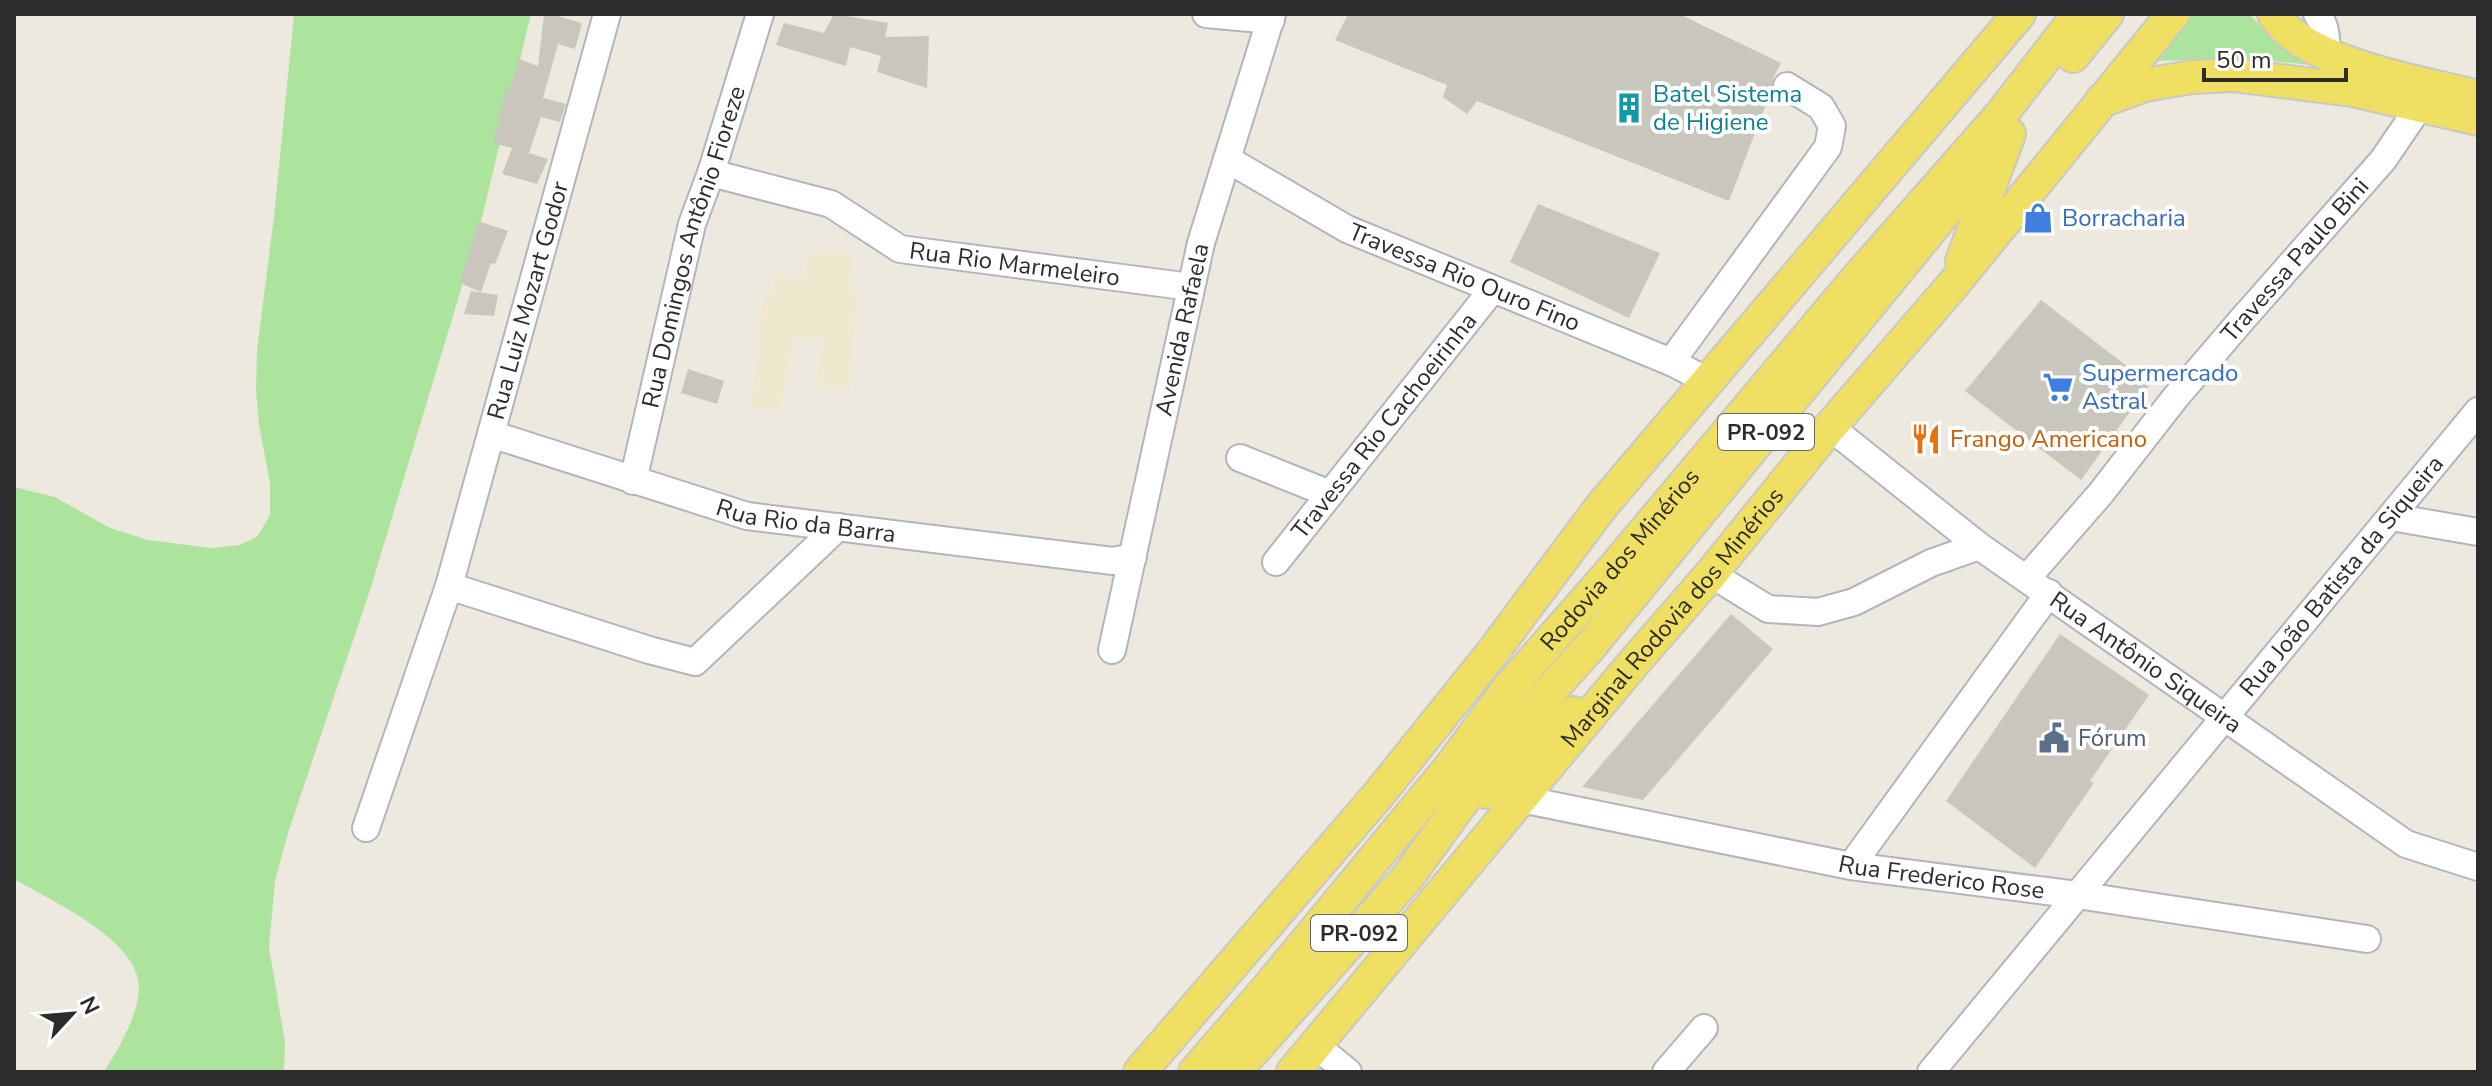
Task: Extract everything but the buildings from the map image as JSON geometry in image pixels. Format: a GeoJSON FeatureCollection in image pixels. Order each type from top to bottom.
{"type":"FeatureCollection","features":[{"type":"Feature","properties":{"kind":"main road"},"geometry":{"type":"LineString","coordinates":[[1140,1072],[1379,794],[1492,653],[1601,507],[2019,14]]}},
{"type":"Feature","properties":{"kind":"main road","name":"Rodovia dos Minérios"},"geometry":{"type":"LineString","coordinates":[[1234,1072],[1428,853],[1511,734],[1637,590],[1997,132],[2037,70],[2079,14]]}},
{"type":"Feature","properties":{"kind":"main road","name":"Rodovia dos Minérios"},"geometry":{"type":"LineString","coordinates":[[1195,1072],[1452,765],[1512,685],[1765,387],[2107,14]]}},
{"type":"Feature","properties":{"kind":"main road","name":"Marginal Rodovia dos Minérios"},"geometry":{"type":"LineString","coordinates":[[1293,1072],[1711,574],[1830,427],[1952,286],[2173,14]]}},
{"type":"Feature","properties":{"kind":"main road"},"geometry":{"type":"LineString","coordinates":[[2274,14],[2297,40],[2325,56],[2478,119]]}},
{"type":"Feature","properties":{"kind":"main road"},"geometry":{"type":"LineString","coordinates":[[2101,101],[2145,85],[2192,77],[2233,75],[2352,90],[2426,96],[2478,96]]}},
{"type":"Feature","properties":{"kind":"main road"},"geometry":{"type":"LineString","coordinates":[[1853,213],[1997,132]]}},
{"type":"Feature","properties":{"kind":"main road"},"geometry":{"type":"LineString","coordinates":[[1952,286],[1997,132]]}},
{"type":"Feature","properties":{"kind":"main road"},"geometry":{"type":"LineString","coordinates":[[1512,685],[1601,507]]}},
{"type":"Feature","properties":{"kind":"main road"},"geometry":{"type":"LineString","coordinates":[[1428,853],[1555,728],[1631,666]]}},
{"type":"Feature","properties":{"kind":"street","name":"Rua Luiz Mozart Godor"},"geometry":{"type":"LineString","coordinates":[[366,828],[449,586],[607,14]]}},
{"type":"Feature","properties":{"kind":"street","name":"Rua Domingos Antônio Fioreze"},"geometry":{"type":"LineString","coordinates":[[633,481],[692,224],[760,14]]}},
{"type":"Feature","properties":{"kind":"street"},"geometry":{"type":"LineString","coordinates":[[1206,14],[1272,17]]}},
{"type":"Feature","properties":{"kind":"street"},"geometry":{"type":"LineString","coordinates":[[2317,14],[2327,39],[2325,56]]}},
{"type":"Feature","properties":{"kind":"street","name":"Avenida Rafaela"},"geometry":{"type":"LineString","coordinates":[[1112,650],[1201,243],[1272,17]]}},
{"type":"Feature","properties":{"kind":"street"},"geometry":{"type":"LineString","coordinates":[[1671,362],[1828,147],[1832,126],[1821,107],[1787,86]]}},
{"type":"Feature","properties":{"kind":"street","name":"Travessa Paulo Bini"},"geometry":{"type":"LineString","coordinates":[[2027,578],[2101,493],[2175,398],[2383,160],[2426,96]]}},
{"type":"Feature","properties":{"kind":"street","name":"Travessa Rio Ouro Fino"},"geometry":{"type":"LineString","coordinates":[[1227,159],[1347,229],[1671,362],[1708,381]]}},
{"type":"Feature","properties":{"kind":"street","name":"Rua Rio Marmeleiro"},"geometry":{"type":"LineString","coordinates":[[711,173],[831,204],[900,249],[1191,287]]}},
{"type":"Feature","properties":{"kind":"street","name":"Travessa Rio Cachoeirinha"},"geometry":{"type":"LineString","coordinates":[[1276,562],[1492,290]]}},
{"type":"Feature","properties":{"kind":"street","name":"Rua João Batista da Siqueira"},"geometry":{"type":"LineString","coordinates":[[1931,1072],[2478,411]]}},
{"type":"Feature","properties":{"kind":"street","name":"Rua Antônio Siqueira"},"geometry":{"type":"LineString","coordinates":[[1830,427],[1979,546],[2227,716],[2406,844],[2478,867]]}},
{"type":"Feature","properties":{"kind":"street","name":"Rua Rio da Barra"},"geometry":{"type":"LineString","coordinates":[[491,434],[747,516],[1113,561],[1133,557]]}},
{"type":"Feature","properties":{"kind":"street"},"geometry":{"type":"LineString","coordinates":[[1240,458],[1330,494]]}},
{"type":"Feature","properties":{"kind":"street"},"geometry":{"type":"LineString","coordinates":[[2391,517],[2478,532]]}},
{"type":"Feature","properties":{"kind":"street"},"geometry":{"type":"LineString","coordinates":[[449,586],[695,662],[838,527]]}},
{"type":"Feature","properties":{"kind":"street"},"geometry":{"type":"LineString","coordinates":[[1711,574],[1768,609],[1818,612],[1854,602],[1872,590],[1931,563],[1979,546]]}},
{"type":"Feature","properties":{"kind":"street"},"geometry":{"type":"LineString","coordinates":[[1851,866],[2049,593]]}},
{"type":"Feature","properties":{"kind":"street","name":"Rua Frederico Rose"},"geometry":{"type":"LineString","coordinates":[[1521,799],[1851,866],[2077,895],[2367,939]]}},
{"type":"Feature","properties":{"kind":"street"},"geometry":{"type":"LineString","coordinates":[[1666,1072],[1704,1028]]}},
{"type":"Feature","properties":{"kind":"street"},"geometry":{"type":"LineString","coordinates":[[1315,1045],[1348,1072]]}},
{"type":"Feature","properties":{"kind":"shaded area"},"geometry":{"type":"Polygon","coordinates":[[[810,250],[854,254],[849,290],[857,292],[849,390],[816,386],[822,338],[794,339],[780,410],[751,407],[764,292],[774,296],[775,275],[805,279],[810,250]]]}},
{"type":"Feature","properties":{"kind":"green space"},"geometry":{"type":"Polygon","coordinates":[[[294,14],[531,14],[479,230],[371,587],[288,833],[275,881],[269,947],[285,1043],[284,1072],[104,1072],[136,1009],[139,987],[135,969],[124,953],[90,923],[14,879],[14,487],[55,497],[110,528],[148,540],[212,548],[240,545],[258,536],[270,515],[270,483],[259,425],[257,350],[294,14]]]}},
{"type":"Feature","properties":{"kind":"green space"},"geometry":{"type":"Polygon","coordinates":[[[2191,14],[2249,14],[2264,30],[2312,65],[2240,58],[2157,61],[2191,14]]]}},
{"type":"Feature","properties":{"kind":"place","name":"Batel Sistema de Higiene"},"geometry":{"type":"Point","coordinates":[1629,108]}},
{"type":"Feature","properties":{"kind":"place","name":"Borracharia"},"geometry":{"type":"Point","coordinates":[2038,218]}},
{"type":"Feature","properties":{"kind":"place","name":"Supermercado Astral"},"geometry":{"type":"Point","coordinates":[2058,387]}},
{"type":"Feature","properties":{"kind":"place","name":"Frango Americano"},"geometry":{"type":"Point","coordinates":[1926,439]}},
{"type":"Feature","properties":{"kind":"place","name":"Fórum"},"geometry":{"type":"Point","coordinates":[2054,738]}}]}
